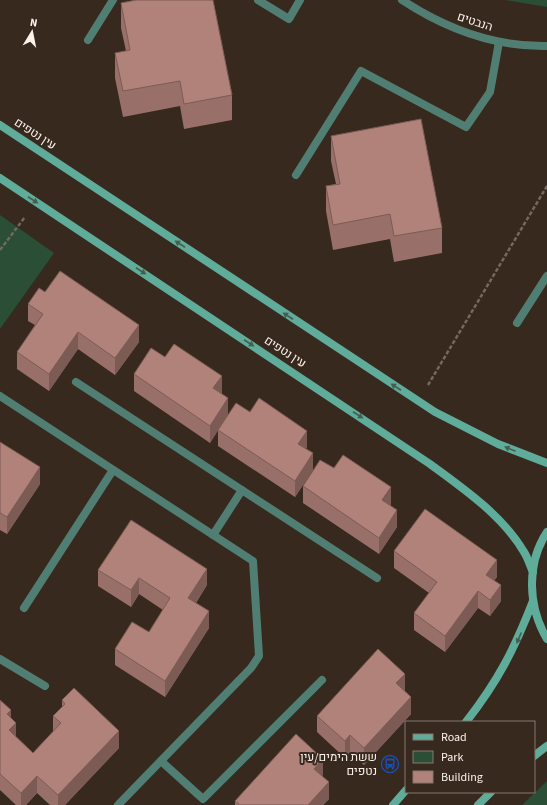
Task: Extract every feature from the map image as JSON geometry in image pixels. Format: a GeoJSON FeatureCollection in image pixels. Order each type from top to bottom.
{"type":"FeatureCollection","features":[{"type":"Feature","properties":{"kind":"street"},"geometry":{"type":"LineString","coordinates":[[88,40],[113,0]]}},
{"type":"Feature","properties":{"kind":"street"},"geometry":{"type":"LineString","coordinates":[[258,0],[289,18],[300,0]]}},
{"type":"Feature","properties":{"kind":"street","name":"הנבטים"},"geometry":{"type":"LineString","coordinates":[[402,0],[444,25],[470,35],[499,42],[528,46],[547,46]]}},
{"type":"Feature","properties":{"kind":"street"},"geometry":{"type":"LineString","coordinates":[[296,175],[361,71],[466,127],[490,92],[499,42]]}},
{"type":"Feature","properties":{"kind":"street","name":"עין נטפים"},"geometry":{"type":"LineString","coordinates":[[0,125],[418,402],[475,434],[547,463]]}},
{"type":"Feature","properties":{"kind":"street","name":"עין נטפים"},"geometry":{"type":"LineString","coordinates":[[0,178],[430,464],[482,505],[497,520],[524,552],[533,572]]}},
{"type":"Feature","properties":{"kind":"street"},"geometry":{"type":"LineString","coordinates":[[517,323],[547,276]]}},
{"type":"Feature","properties":{"kind":"street"},"geometry":{"type":"LineString","coordinates":[[76,382],[377,578]]}},
{"type":"Feature","properties":{"kind":"street"},"geometry":{"type":"LineString","coordinates":[[0,396],[253,561],[259,656],[251,668],[118,805]]}},
{"type":"Feature","properties":{"kind":"street"},"geometry":{"type":"LineString","coordinates":[[24,608],[113,470]]}},
{"type":"Feature","properties":{"kind":"street"},"geometry":{"type":"LineString","coordinates":[[213,536],[242,490]]}},
{"type":"Feature","properties":{"kind":"street"},"geometry":{"type":"LineString","coordinates":[[547,532],[538,550],[533,572],[533,601],[537,617],[547,639]]}},
{"type":"Feature","properties":{"kind":"street"},"geometry":{"type":"LineString","coordinates":[[467,721],[490,691],[510,656],[533,601]]}},
{"type":"Feature","properties":{"kind":"street"},"geometry":{"type":"LineString","coordinates":[[0,659],[46,686]]}},
{"type":"Feature","properties":{"kind":"street"},"geometry":{"type":"LineString","coordinates":[[161,761],[203,799],[322,680]]}},
{"type":"Feature","properties":{"kind":"street"},"geometry":{"type":"LineString","coordinates":[[535,755],[547,746]]}},
{"type":"Feature","properties":{"kind":"street"},"geometry":{"type":"LineString","coordinates":[[393,805],[405,791]]}},
{"type":"Feature","properties":{"kind":"street"},"geometry":{"type":"LineString","coordinates":[[478,805],[491,793]]}},
{"type":"Feature","properties":{"kind":"path"},"geometry":{"type":"LineString","coordinates":[[418,402],[547,186]]}},
{"type":"Feature","properties":{"kind":"path"},"geometry":{"type":"LineString","coordinates":[[0,250],[36,202]]}},
{"type":"Feature","properties":{"kind":"green space"},"geometry":{"type":"Polygon","coordinates":[[[505,0],[547,0],[547,7],[505,0]]]}},
{"type":"Feature","properties":{"kind":"green space"},"geometry":{"type":"Polygon","coordinates":[[[0,215],[54,253],[0,329],[0,215]]]}},
{"type":"Feature","properties":{"kind":"green space"},"geometry":{"type":"Polygon","coordinates":[[[547,781],[547,805],[522,805],[535,793],[547,781]]]}},
{"type":"Feature","properties":{"kind":"building"},"geometry":{"type":"Polygon","coordinates":[[[136,0],[213,0],[232,95],[184,104],[180,81],[123,91],[115,53],[130,50],[121,3],[136,0]]]}},
{"type":"Feature","properties":{"kind":"building"},"geometry":{"type":"Polygon","coordinates":[[[421,119],[442,228],[394,236],[390,214],[333,225],[326,186],[340,184],[331,136],[421,119]]]}},
{"type":"Feature","properties":{"kind":"building"},"geometry":{"type":"Polygon","coordinates":[[[60,271],[139,325],[115,358],[78,332],[49,374],[17,352],[43,314],[28,304],[39,288],[45,292],[60,271]]]}},
{"type":"Feature","properties":{"kind":"building"},"geometry":{"type":"Polygon","coordinates":[[[174,344],[222,376],[213,388],[228,398],[210,426],[134,374],[151,348],[165,357],[174,344]]]}},
{"type":"Feature","properties":{"kind":"building"},"geometry":{"type":"Polygon","coordinates":[[[259,398],[307,431],[298,444],[313,453],[295,481],[218,430],[236,403],[250,412],[259,398]]]}},
{"type":"Feature","properties":{"kind":"building"},"geometry":{"type":"Polygon","coordinates":[[[0,442],[40,467],[7,517],[0,513],[0,442]]]}},
{"type":"Feature","properties":{"kind":"building"},"geometry":{"type":"Polygon","coordinates":[[[343,455],[391,487],[382,500],[397,510],[379,538],[303,486],[320,460],[334,468],[343,455]]]}},
{"type":"Feature","properties":{"kind":"building"},"geometry":{"type":"Polygon","coordinates":[[[425,509],[497,560],[486,575],[501,585],[490,600],[478,591],[445,636],[414,613],[437,582],[394,551],[425,509]]]}},
{"type":"Feature","properties":{"kind":"building"},"geometry":{"type":"Polygon","coordinates":[[[131,520],[207,569],[188,598],[209,611],[165,681],[115,649],[132,622],[149,632],[170,598],[139,578],[131,590],[98,570],[131,520]]]}},
{"type":"Feature","properties":{"kind":"building"},"geometry":{"type":"Polygon","coordinates":[[[378,649],[405,674],[396,683],[411,697],[364,748],[350,735],[345,741],[317,716],[378,649]]]}},
{"type":"Feature","properties":{"kind":"building"},"geometry":{"type":"Polygon","coordinates":[[[74,688],[119,731],[58,795],[37,776],[21,793],[0,774],[0,700],[11,710],[7,714],[16,723],[9,730],[33,753],[61,723],[53,716],[65,704],[62,700],[74,688]]]}},
{"type":"Feature","properties":{"kind":"building"},"geometry":{"type":"Polygon","coordinates":[[[296,734],[323,759],[314,769],[329,782],[308,805],[240,805],[235,801],[296,734]]]}},
{"type":"Feature","properties":{"kind":"place","name":"ששת הימים/עין נטפים"},"geometry":{"type":"Point","coordinates":[390,764]}}]}
